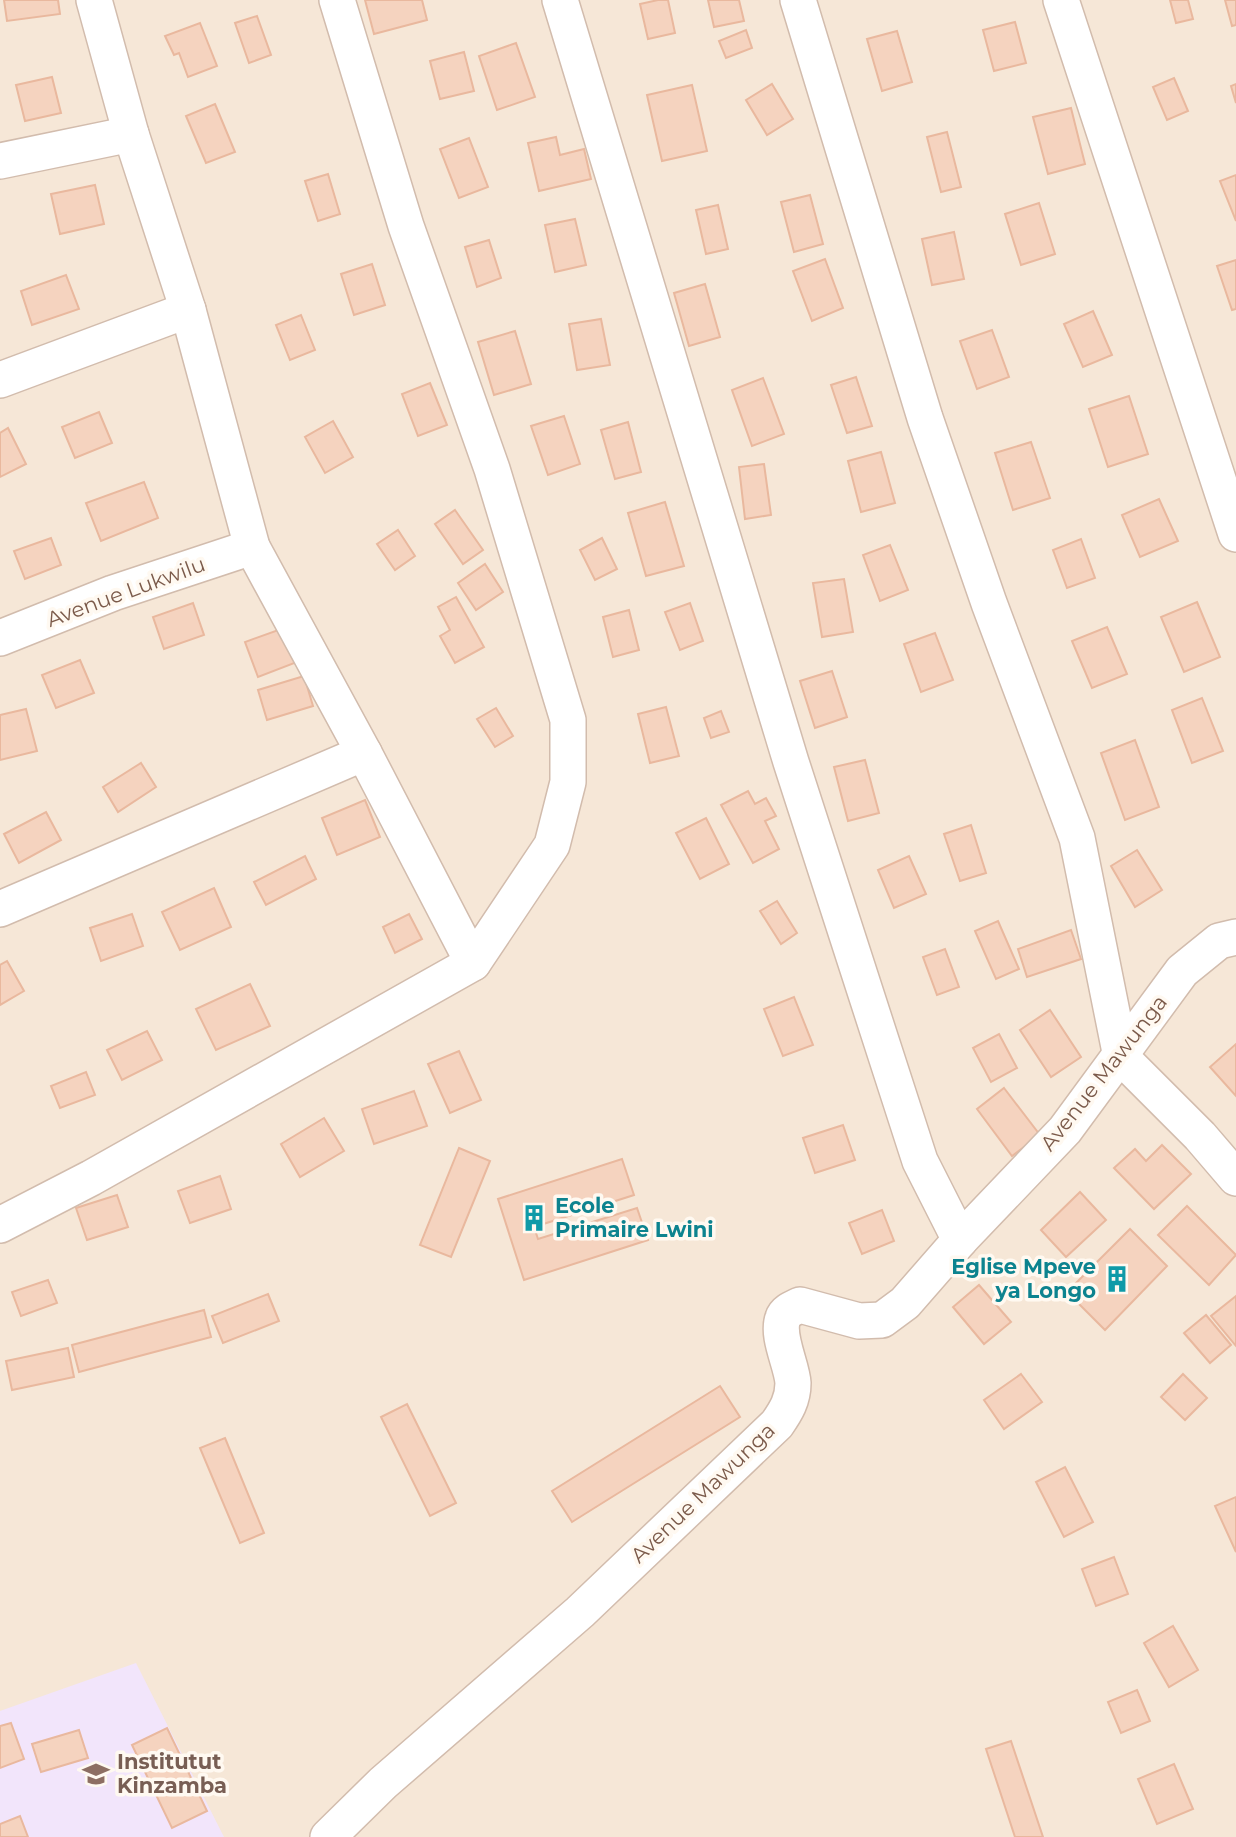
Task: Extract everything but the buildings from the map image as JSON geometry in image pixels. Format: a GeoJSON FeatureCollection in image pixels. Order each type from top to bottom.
{"type":"FeatureCollection","features":[{"type":"Feature","properties":{"kind":"street"},"geometry":{"type":"LineString","coordinates":[[94,0],[131,134],[188,310],[252,547],[364,753],[473,963]]}},
{"type":"Feature","properties":{"kind":"street"},"geometry":{"type":"LineString","coordinates":[[0,1225],[91,1178],[473,963],[552,845],[568,782],[568,720],[492,469],[405,226],[337,0]]}},
{"type":"Feature","properties":{"kind":"street"},"geometry":{"type":"LineString","coordinates":[[560,0],[790,762],[920,1161],[960,1240]]}},
{"type":"Feature","properties":{"kind":"street"},"geometry":{"type":"LineString","coordinates":[[798,0],[925,418],[989,603],[1077,838],[1121,1057],[1200,1136],[1236,1178]]}},
{"type":"Feature","properties":{"kind":"street"},"geometry":{"type":"LineString","coordinates":[[1061,0],[1236,534]]}},
{"type":"Feature","properties":{"kind":"street"},"geometry":{"type":"LineString","coordinates":[[0,161],[131,134]]}},
{"type":"Feature","properties":{"kind":"street"},"geometry":{"type":"LineString","coordinates":[[0,380],[188,310]]}},
{"type":"Feature","properties":{"kind":"street","name":"Avenue Lukwilu"},"geometry":{"type":"LineString","coordinates":[[0,638],[113,593],[252,547]]}},
{"type":"Feature","properties":{"kind":"street"},"geometry":{"type":"LineString","coordinates":[[0,909],[364,753]]}},
{"type":"Feature","properties":{"kind":"street","name":"Avenue Mawunga"},"geometry":{"type":"LineString","coordinates":[[328,1837],[383,1783],[580,1612],[777,1424],[790,1405],[793,1382],[782,1336],[783,1318],[789,1311],[800,1305],[859,1321],[882,1320],[905,1303],[960,1240],[1065,1130],[1182,971],[1219,941],[1236,937]]}},
{"type":"Feature","properties":{"kind":"shaded area"},"geometry":{"type":"Polygon","coordinates":[[[0,0],[1236,0],[1236,1837],[0,1837],[0,0]]]}},
{"type":"Feature","properties":{"kind":"shaded area","name":"Institutut Kinzamba"},"geometry":{"type":"Polygon","coordinates":[[[136,1663],[224,1837],[0,1837],[0,1711],[136,1663]]]}},
{"type":"Feature","properties":{"kind":"place","name":"Ecole Primaire Lwini"},"geometry":{"type":"Point","coordinates":[534,1218]}},
{"type":"Feature","properties":{"kind":"place","name":"Eglise Mpeve ya Longo"},"geometry":{"type":"Point","coordinates":[1117,1279]}},
{"type":"Feature","properties":{"kind":"place","name":"Institutut Kinzamba"},"geometry":{"type":"Point","coordinates":[96,1774]}}]}
